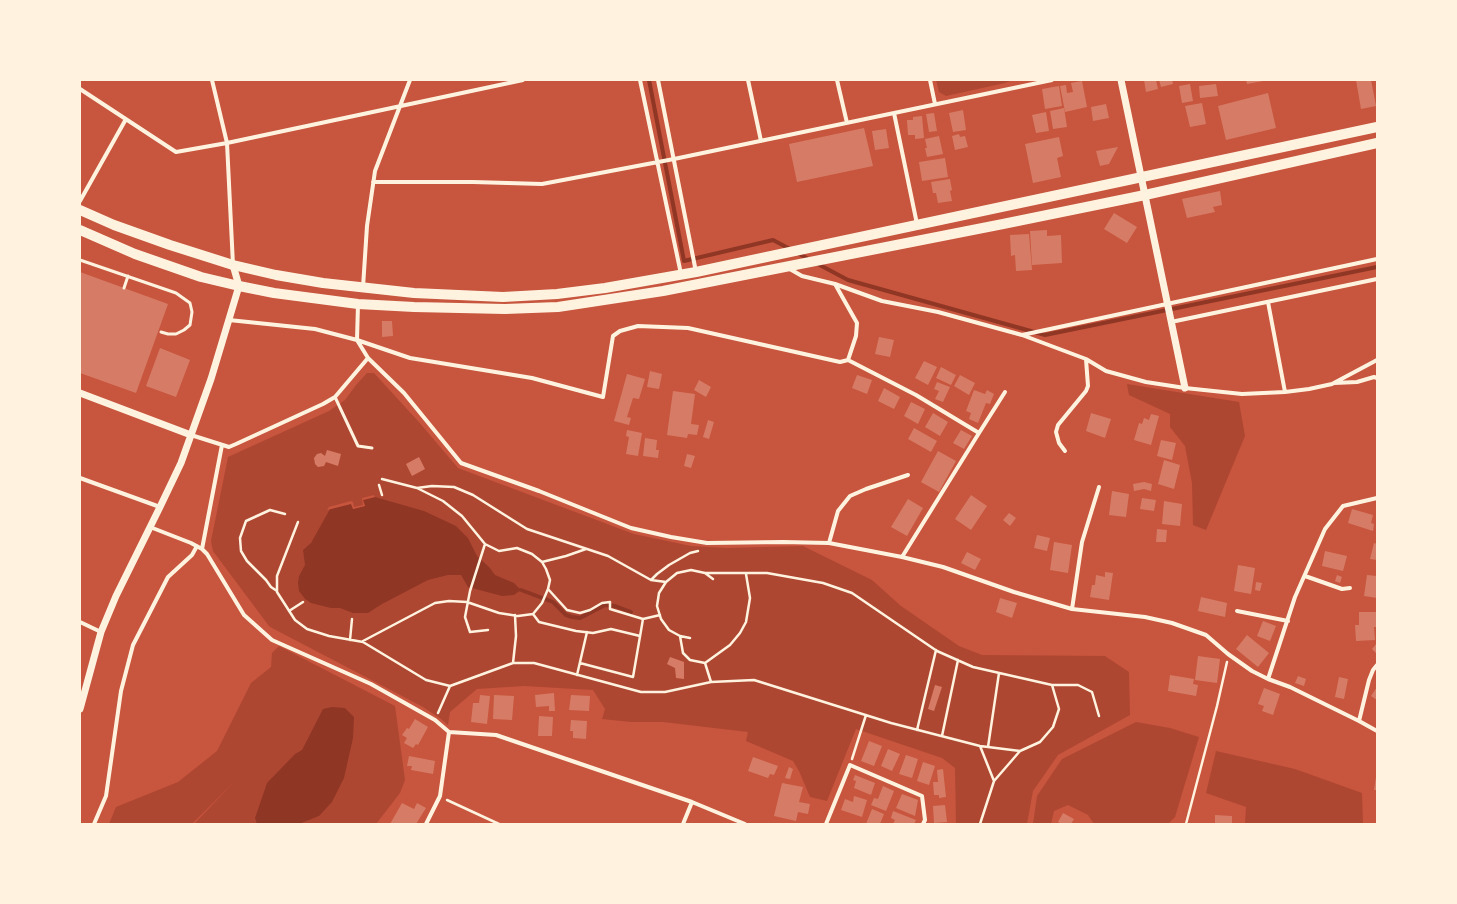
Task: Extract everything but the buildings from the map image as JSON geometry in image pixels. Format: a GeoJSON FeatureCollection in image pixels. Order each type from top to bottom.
{"type":"FeatureCollection","features":[{"type":"Feature","properties":{"kind":"main road"},"geometry":{"type":"LineString","coordinates":[[80,210],[143,236],[233,265],[276,275],[323,283],[414,293],[503,297],[557,294],[592,290],[696,272],[1141,176],[1377,127]]}},
{"type":"Feature","properties":{"kind":"main road"},"geometry":{"type":"LineString","coordinates":[[80,230],[201,277],[274,293],[358,304],[497,309],[558,307],[663,291],[1145,195],[1377,143]]}},
{"type":"Feature","properties":{"kind":"street"},"geometry":{"type":"LineString","coordinates":[[80,709],[101,632],[121,584],[181,463],[192,435],[239,286],[233,265],[227,143],[212,80]]}},
{"type":"Feature","properties":{"kind":"street"},"geometry":{"type":"LineString","coordinates":[[364,288],[368,226],[375,171],[410,80]]}},
{"type":"Feature","properties":{"kind":"street"},"geometry":{"type":"LineString","coordinates":[[80,88],[176,152],[227,143],[523,80]]}},
{"type":"Feature","properties":{"kind":"street"},"geometry":{"type":"LineString","coordinates":[[640,80],[681,274]]}},
{"type":"Feature","properties":{"kind":"street"},"geometry":{"type":"LineString","coordinates":[[658,80],[696,272]]}},
{"type":"Feature","properties":{"kind":"street"},"geometry":{"type":"LineString","coordinates":[[748,80],[761,140]]}},
{"type":"Feature","properties":{"kind":"street"},"geometry":{"type":"LineString","coordinates":[[838,80],[847,122]]}},
{"type":"Feature","properties":{"kind":"street"},"geometry":{"type":"LineString","coordinates":[[930,80],[935,104]]}},
{"type":"Feature","properties":{"kind":"street"},"geometry":{"type":"LineString","coordinates":[[1021,80],[1022,86]]}},
{"type":"Feature","properties":{"kind":"street"},"geometry":{"type":"LineString","coordinates":[[373,182],[542,184],[674,159],[1052,80]]}},
{"type":"Feature","properties":{"kind":"street"},"geometry":{"type":"LineString","coordinates":[[1121,80],[1185,388]]}},
{"type":"Feature","properties":{"kind":"street"},"geometry":{"type":"LineString","coordinates":[[894,113],[917,224]]}},
{"type":"Feature","properties":{"kind":"street"},"geometry":{"type":"LineString","coordinates":[[80,201],[126,119]]}},
{"type":"Feature","properties":{"kind":"street"},"geometry":{"type":"LineString","coordinates":[[1022,335],[1377,259]]}},
{"type":"Feature","properties":{"kind":"street"},"geometry":{"type":"LineString","coordinates":[[786,266],[802,276],[834,284],[882,301],[938,312],[1022,335],[1086,359],[1106,371],[1146,382],[1242,394],[1285,392],[1332,384],[1357,382],[1374,377],[1377,378]]}},
{"type":"Feature","properties":{"kind":"street"},"geometry":{"type":"LineString","coordinates":[[1171,322],[1377,279]]}},
{"type":"Feature","properties":{"kind":"street"},"geometry":{"type":"LineString","coordinates":[[834,284],[857,323],[856,336],[848,360]]}},
{"type":"Feature","properties":{"kind":"street"},"geometry":{"type":"LineString","coordinates":[[1268,302],[1285,392]]}},
{"type":"Feature","properties":{"kind":"street"},"geometry":{"type":"LineString","coordinates":[[358,304],[356,340],[368,358],[404,393],[461,464],[539,491],[630,528],[671,537],[707,542],[829,543],[902,557],[943,567],[1014,592],[1072,609],[1145,617],[1172,623],[1206,635],[1228,654],[1252,671],[1290,687],[1377,731]]}},
{"type":"Feature","properties":{"kind":"street"},"geometry":{"type":"LineString","coordinates":[[229,320],[310,328],[356,340],[410,358],[532,378],[603,397],[613,336],[620,331],[633,327],[654,326],[688,328],[840,362],[848,360],[916,395],[979,433]]}},
{"type":"Feature","properties":{"kind":"street"},"geometry":{"type":"LineString","coordinates":[[80,393],[192,435],[229,447],[323,404],[335,397],[368,358]]}},
{"type":"Feature","properties":{"kind":"street"},"geometry":{"type":"LineString","coordinates":[[1065,451],[1059,443],[1056,432],[1058,425],[1086,391],[1088,386],[1086,359]]}},
{"type":"Feature","properties":{"kind":"street"},"geometry":{"type":"LineString","coordinates":[[1332,384],[1377,360]]}},
{"type":"Feature","properties":{"kind":"street"},"geometry":{"type":"LineString","coordinates":[[902,557],[1004,392]]}},
{"type":"Feature","properties":{"kind":"street"},"geometry":{"type":"LineString","coordinates":[[202,549],[222,445]]}},
{"type":"Feature","properties":{"kind":"street"},"geometry":{"type":"LineString","coordinates":[[829,543],[838,511],[850,496],[908,475]]}},
{"type":"Feature","properties":{"kind":"street"},"geometry":{"type":"LineString","coordinates":[[80,478],[160,507]]}},
{"type":"Feature","properties":{"kind":"street"},"geometry":{"type":"LineString","coordinates":[[1072,609],[1082,542],[1099,487]]}},
{"type":"Feature","properties":{"kind":"street"},"geometry":{"type":"LineString","coordinates":[[1268,679],[1296,597],[1325,529],[1343,506],[1377,498]]}},
{"type":"Feature","properties":{"kind":"street"},"geometry":{"type":"LineString","coordinates":[[150,527],[202,549],[207,554],[244,615],[272,640],[371,684],[434,720],[449,732],[496,734],[692,802],[745,824]]}},
{"type":"Feature","properties":{"kind":"street"},"geometry":{"type":"LineString","coordinates":[[94,824],[106,796],[121,690],[133,645],[168,577],[192,554],[197,546]]}},
{"type":"Feature","properties":{"kind":"street"},"geometry":{"type":"LineString","coordinates":[[1305,576],[1342,589],[1350,588]]}},
{"type":"Feature","properties":{"kind":"street"},"geometry":{"type":"LineString","coordinates":[[1237,611],[1288,621]]}},
{"type":"Feature","properties":{"kind":"street"},"geometry":{"type":"LineString","coordinates":[[80,622],[101,632]]}},
{"type":"Feature","properties":{"kind":"street"},"geometry":{"type":"LineString","coordinates":[[1359,721],[1369,680],[1373,670],[1377,666]]}},
{"type":"Feature","properties":{"kind":"street"},"geometry":{"type":"LineString","coordinates":[[426,824],[440,796],[449,732]]}},
{"type":"Feature","properties":{"kind":"street"},"geometry":{"type":"LineString","coordinates":[[826,824],[850,765],[922,796],[925,820],[923,824]]}},
{"type":"Feature","properties":{"kind":"street"},"geometry":{"type":"LineString","coordinates":[[683,824],[692,802]]}},
{"type":"Feature","properties":{"kind":"lane"},"geometry":{"type":"LineString","coordinates":[[80,260],[176,293],[190,303],[192,312],[190,325],[176,334],[161,332]]}},
{"type":"Feature","properties":{"kind":"lane"},"geometry":{"type":"LineString","coordinates":[[124,288],[128,276]]}},
{"type":"Feature","properties":{"kind":"lane"},"geometry":{"type":"LineString","coordinates":[[335,397],[358,446],[372,448]]}},
{"type":"Feature","properties":{"kind":"path"},"geometry":{"type":"LineString","coordinates":[[363,642],[435,602],[467,602],[499,613],[515,615],[533,614],[542,603],[550,580],[542,562],[532,554],[517,548],[499,551],[485,544],[462,516],[443,502],[417,488],[382,478]]}},
{"type":"Feature","properties":{"kind":"path"},"geometry":{"type":"LineString","coordinates":[[379,485],[382,495]]}},
{"type":"Feature","properties":{"kind":"path"},"geometry":{"type":"LineString","coordinates":[[417,488],[432,486],[454,487],[473,495],[527,529],[608,556],[651,580],[666,582]]}},
{"type":"Feature","properties":{"kind":"path"},"geometry":{"type":"LineString","coordinates":[[285,514],[270,510],[246,521],[240,538],[241,552],[247,561],[277,592],[295,620],[307,629],[329,636],[363,642],[426,680],[450,686],[513,663],[534,662],[641,692],[665,692],[711,682],[754,680],[917,730],[980,746],[1020,752]]}},
{"type":"Feature","properties":{"kind":"path"},"geometry":{"type":"LineString","coordinates":[[277,592],[277,576],[298,522]]}},
{"type":"Feature","properties":{"kind":"path"},"geometry":{"type":"LineString","coordinates":[[485,544],[467,602],[466,617],[470,632],[488,630]]}},
{"type":"Feature","properties":{"kind":"path"},"geometry":{"type":"LineString","coordinates":[[542,562],[586,549]]}},
{"type":"Feature","properties":{"kind":"path"},"geometry":{"type":"LineString","coordinates":[[651,580],[669,566],[698,551]]}},
{"type":"Feature","properties":{"kind":"path"},"geometry":{"type":"LineString","coordinates":[[690,638],[680,636],[669,630],[661,619],[657,606],[659,593],[666,582],[677,573],[691,570],[705,573],[767,573],[823,583],[852,593],[936,650],[973,667],[1052,685],[1078,685],[1092,692],[1099,716]]}},
{"type":"Feature","properties":{"kind":"path"},"geometry":{"type":"LineString","coordinates":[[705,573],[713,579]]}},
{"type":"Feature","properties":{"kind":"path"},"geometry":{"type":"LineString","coordinates":[[680,636],[683,653],[690,660],[705,663],[730,645],[740,633],[746,622],[750,598],[746,574]]}},
{"type":"Feature","properties":{"kind":"path"},"geometry":{"type":"LineString","coordinates":[[548,589],[567,610],[580,613],[590,610],[602,603],[610,602],[610,609],[643,619],[660,615]]}},
{"type":"Feature","properties":{"kind":"path"},"geometry":{"type":"LineString","coordinates":[[289,611],[302,602]]}},
{"type":"Feature","properties":{"kind":"path"},"geometry":{"type":"LineString","coordinates":[[533,614],[539,622],[587,632],[593,633],[611,629],[640,636]]}},
{"type":"Feature","properties":{"kind":"path"},"geometry":{"type":"LineString","coordinates":[[513,663],[516,636],[515,615]]}},
{"type":"Feature","properties":{"kind":"path"},"geometry":{"type":"LineString","coordinates":[[350,640],[352,619]]}},
{"type":"Feature","properties":{"kind":"path"},"geometry":{"type":"LineString","coordinates":[[580,663],[633,677],[643,619]]}},
{"type":"Feature","properties":{"kind":"path"},"geometry":{"type":"LineString","coordinates":[[578,675],[587,632]]}},
{"type":"Feature","properties":{"kind":"path"},"geometry":{"type":"LineString","coordinates":[[917,730],[936,650]]}},
{"type":"Feature","properties":{"kind":"path"},"geometry":{"type":"LineString","coordinates":[[1186,824],[1218,706],[1228,654]]}},
{"type":"Feature","properties":{"kind":"path"},"geometry":{"type":"LineString","coordinates":[[942,736],[958,660]]}},
{"type":"Feature","properties":{"kind":"path"},"geometry":{"type":"LineString","coordinates":[[705,663],[711,682]]}},
{"type":"Feature","properties":{"kind":"path"},"geometry":{"type":"LineString","coordinates":[[988,747],[999,673]]}},
{"type":"Feature","properties":{"kind":"path"},"geometry":{"type":"LineString","coordinates":[[980,824],[994,780],[1020,752],[1040,742],[1053,728],[1059,709],[1057,696],[1052,685]]}},
{"type":"Feature","properties":{"kind":"path"},"geometry":{"type":"LineString","coordinates":[[434,720],[450,686]]}},
{"type":"Feature","properties":{"kind":"path"},"geometry":{"type":"LineString","coordinates":[[850,765],[866,715]]}},
{"type":"Feature","properties":{"kind":"path"},"geometry":{"type":"LineString","coordinates":[[980,746],[994,780]]}},
{"type":"Feature","properties":{"kind":"path"},"geometry":{"type":"LineString","coordinates":[[440,796],[499,824]]}},
{"type":"Feature","properties":{"kind":"shaded area"},"geometry":{"type":"Polygon","coordinates":[[[936,80],[1013,80],[946,96],[939,92],[936,80]]]}},
{"type":"Feature","properties":{"kind":"shaded area"},"geometry":{"type":"Polygon","coordinates":[[[367,373],[374,373],[458,468],[634,534],[691,546],[727,548],[803,546],[872,580],[901,606],[959,646],[982,655],[1105,656],[1129,672],[1130,715],[1058,755],[1033,791],[1027,824],[956,824],[955,768],[942,758],[856,729],[827,801],[810,797],[793,761],[746,741],[748,732],[663,722],[631,722],[602,719],[605,709],[593,690],[524,686],[477,689],[450,712],[448,725],[423,707],[269,626],[213,551],[211,541],[228,457],[329,411],[345,400],[367,373]]]}},
{"type":"Feature","properties":{"kind":"shaded area"},"geometry":{"type":"Polygon","coordinates":[[[1127,384],[1239,402],[1245,436],[1206,530],[1193,525],[1192,483],[1185,446],[1170,427],[1170,414],[1129,395],[1127,384]]]}},
{"type":"Feature","properties":{"kind":"shaded area"},"geometry":{"type":"Polygon","coordinates":[[[375,497],[424,511],[456,526],[468,538],[477,556],[495,575],[514,583],[521,590],[514,595],[502,596],[468,587],[461,575],[448,575],[428,580],[368,613],[353,613],[340,608],[331,608],[311,603],[305,599],[299,591],[299,576],[305,565],[303,550],[311,543],[330,509],[351,503],[353,509],[365,506],[363,500],[375,497]]]}},
{"type":"Feature","properties":{"kind":"shaded area"},"geometry":{"type":"Polygon","coordinates":[[[279,646],[395,706],[405,780],[400,793],[376,824],[194,824],[235,781],[192,824],[109,824],[116,807],[178,782],[217,751],[251,683],[271,667],[272,653],[279,646]]]}},
{"type":"Feature","properties":{"kind":"shaded area"},"geometry":{"type":"Polygon","coordinates":[[[332,707],[345,708],[354,717],[353,738],[344,778],[332,802],[319,816],[299,824],[257,824],[255,818],[267,783],[295,754],[302,750],[323,709],[332,707]]]}},
{"type":"Feature","properties":{"kind":"shaded area"},"geometry":{"type":"Polygon","coordinates":[[[1136,722],[1170,728],[1199,737],[1175,817],[1168,824],[1094,824],[1088,815],[1068,805],[1054,811],[1051,824],[1033,824],[1037,796],[1062,759],[1136,722]]]}},
{"type":"Feature","properties":{"kind":"shaded area"},"geometry":{"type":"Polygon","coordinates":[[[1216,751],[1295,769],[1362,793],[1363,824],[1245,824],[1246,807],[1206,793],[1216,751]]]}},
{"type":"Feature","properties":{"kind":"pier"},"geometry":{"type":"Polygon","coordinates":[[[374,495],[375,497],[363,500],[365,506],[353,509],[351,504],[327,510],[329,507],[351,501],[353,502],[354,507],[363,505],[362,498],[374,495]]]}},
{"type":"Feature","properties":{"kind":"waterway"},"geometry":{"type":"LineString","coordinates":[[649,80],[684,261],[773,240],[790,249]]}},
{"type":"Feature","properties":{"kind":"waterway"},"geometry":{"type":"LineString","coordinates":[[796,252],[810,260]]}},
{"type":"Feature","properties":{"kind":"waterway"},"geometry":{"type":"LineString","coordinates":[[816,263],[848,280],[1045,335],[1377,267]]}},
{"type":"Feature","properties":{"kind":"waterway"},"geometry":{"type":"LineString","coordinates":[[521,590],[553,602],[566,615],[572,617],[580,618],[605,605],[615,606],[631,612]]}}]}
